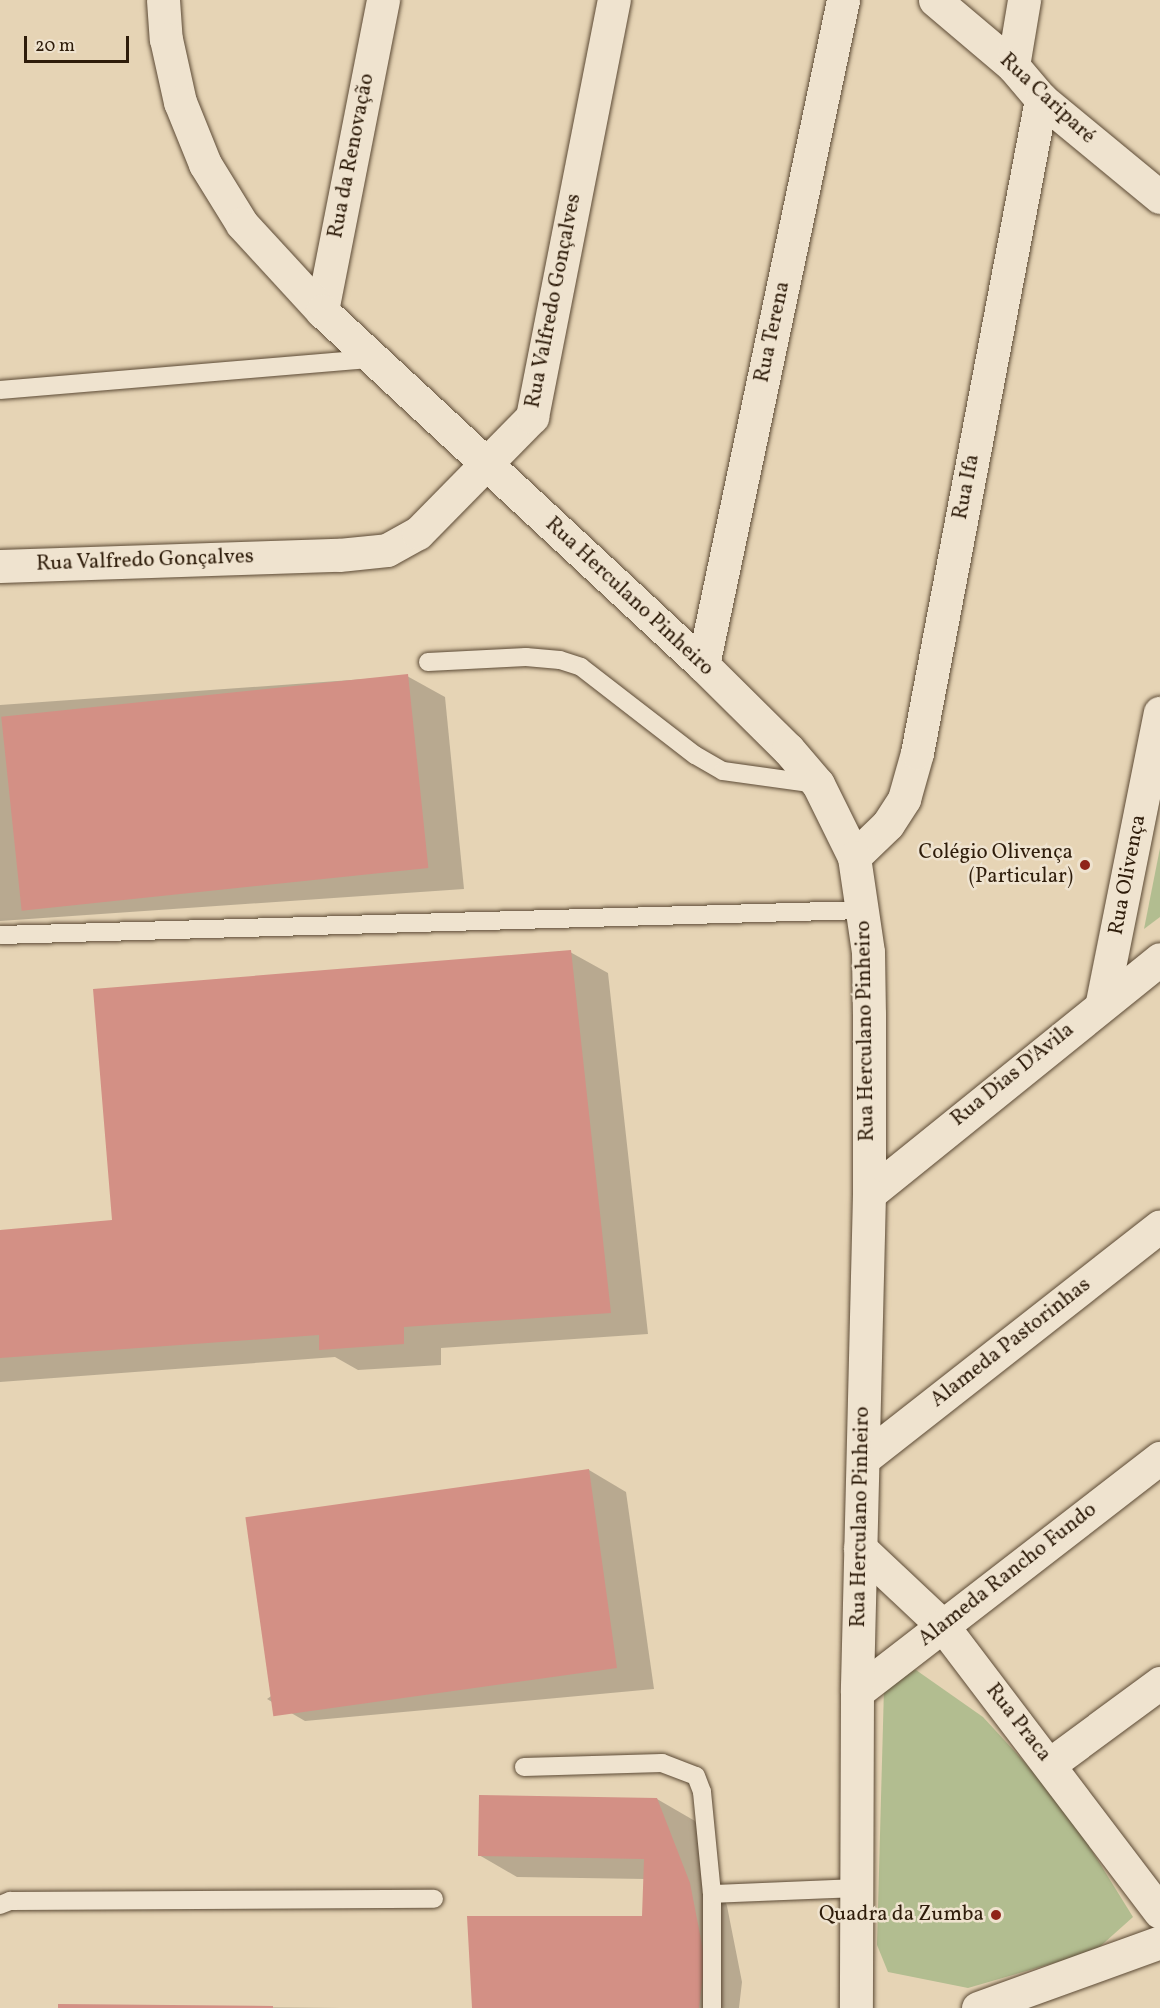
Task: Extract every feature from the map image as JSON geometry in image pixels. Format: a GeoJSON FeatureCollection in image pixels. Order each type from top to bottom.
{"type":"FeatureCollection","features":[{"type":"Feature","properties":{"kind":"street","name":"Rua Herculano Pinheiro"},"geometry":{"type":"LineString","coordinates":[[163,0],[166,39],[180,102],[204,164],[242,224],[322,311],[372,359],[703,665],[818,784],[854,857],[868,952],[869,1194],[857,1692],[856,2008]]}},
{"type":"Feature","properties":{"kind":"street","name":"Rua da Renovação"},"geometry":{"type":"LineString","coordinates":[[322,311],[383,0]]}},
{"type":"Feature","properties":{"kind":"street","name":"Rua Valfredo Gonçalves"},"geometry":{"type":"LineString","coordinates":[[0,566],[387,550],[418,533],[532,417],[614,0]]}},
{"type":"Feature","properties":{"kind":"street","name":"Rua Terena"},"geometry":{"type":"LineString","coordinates":[[703,665],[843,0]]}},
{"type":"Feature","properties":{"kind":"street","name":"Rua Cariparé"},"geometry":{"type":"LineString","coordinates":[[935,0],[1012,66],[1041,99],[1160,197]]}},
{"type":"Feature","properties":{"kind":"street"},"geometry":{"type":"LineString","coordinates":[[1012,66],[1024,0]]}},
{"type":"Feature","properties":{"kind":"street","name":"Rua Ifa"},"geometry":{"type":"LineString","coordinates":[[854,857],[888,824],[904,799],[917,753],[1041,99]]}},
{"type":"Feature","properties":{"kind":"street","name":"Rua Olivença"},"geometry":{"type":"LineString","coordinates":[[1102,1002],[1160,713]]}},
{"type":"Feature","properties":{"kind":"street","name":"Rua Dias D'Avila"},"geometry":{"type":"LineString","coordinates":[[869,1194],[1102,1002],[1160,959]]}},
{"type":"Feature","properties":{"kind":"street","name":"Alameda Pastorinhas"},"geometry":{"type":"LineString","coordinates":[[863,1459],[1160,1226]]}},
{"type":"Feature","properties":{"kind":"street","name":"Alameda Rancho Fundo"},"geometry":{"type":"LineString","coordinates":[[857,1692],[1160,1458]]}},
{"type":"Feature","properties":{"kind":"street","name":"Rua Praca"},"geometry":{"type":"LineString","coordinates":[[860,1548],[942,1625],[1160,1911]]}},
{"type":"Feature","properties":{"kind":"street"},"geometry":{"type":"LineString","coordinates":[[1050,1764],[1160,1683]]}},
{"type":"Feature","properties":{"kind":"street"},"geometry":{"type":"LineString","coordinates":[[978,2008],[1160,1942]]}},
{"type":"Feature","properties":{"kind":"lane"},"geometry":{"type":"LineString","coordinates":[[0,390],[372,359]]}},
{"type":"Feature","properties":{"kind":"lane"},"geometry":{"type":"LineString","coordinates":[[428,662],[526,657],[560,660],[581,667],[695,755],[723,771],[818,784]]}},
{"type":"Feature","properties":{"kind":"lane"},"geometry":{"type":"LineString","coordinates":[[0,935],[863,910]]}},
{"type":"Feature","properties":{"kind":"lane"},"geometry":{"type":"LineString","coordinates":[[524,1767],[662,1763],[696,1776],[702,1792],[712,1894],[712,2008]]}},
{"type":"Feature","properties":{"kind":"lane"},"geometry":{"type":"LineString","coordinates":[[712,1894],[855,1888]]}},
{"type":"Feature","properties":{"kind":"lane"},"geometry":{"type":"LineString","coordinates":[[0,1905],[22,1901],[434,1899]]}},
{"type":"Feature","properties":{"kind":"green space"},"geometry":{"type":"Polygon","coordinates":[[[1160,848],[1160,917],[1144,929],[1160,848]]]}},
{"type":"Feature","properties":{"kind":"green space"},"geometry":{"type":"Polygon","coordinates":[[[916,1670],[983,1717],[1063,1804],[1133,1917],[1095,1951],[968,1988],[888,1972],[877,1945],[884,1688],[893,1673],[916,1670]]]}},
{"type":"Feature","properties":{"kind":"building"},"geometry":{"type":"Polygon","coordinates":[[[408,674],[428,868],[22,911],[1,717],[408,674]]]}},
{"type":"Feature","properties":{"kind":"building"},"geometry":{"type":"Polygon","coordinates":[[[571,950],[611,1313],[404,1327],[404,1344],[319,1350],[319,1335],[0,1358],[0,1230],[112,1220],[93,989],[571,950]]]}},
{"type":"Feature","properties":{"kind":"building"},"geometry":{"type":"Polygon","coordinates":[[[589,1469],[617,1668],[273,1716],[245,1517],[589,1469]]]}},
{"type":"Feature","properties":{"kind":"building"},"geometry":{"type":"Polygon","coordinates":[[[479,1795],[657,1798],[690,1883],[705,1960],[699,2008],[472,2008],[467,1916],[642,1916],[644,1859],[478,1856],[479,1795]]]}},
{"type":"Feature","properties":{"kind":"building"},"geometry":{"type":"Polygon","coordinates":[[[58,2004],[273,2006],[273,2008],[58,2008],[58,2004]]]}},
{"type":"Feature","properties":{"kind":"place","name":"Colégio Olivença (Particular)"},"geometry":{"type":"Point","coordinates":[1085,865]}},
{"type":"Feature","properties":{"kind":"place","name":"Quadra da Zumba"},"geometry":{"type":"Point","coordinates":[996,1915]}}]}
